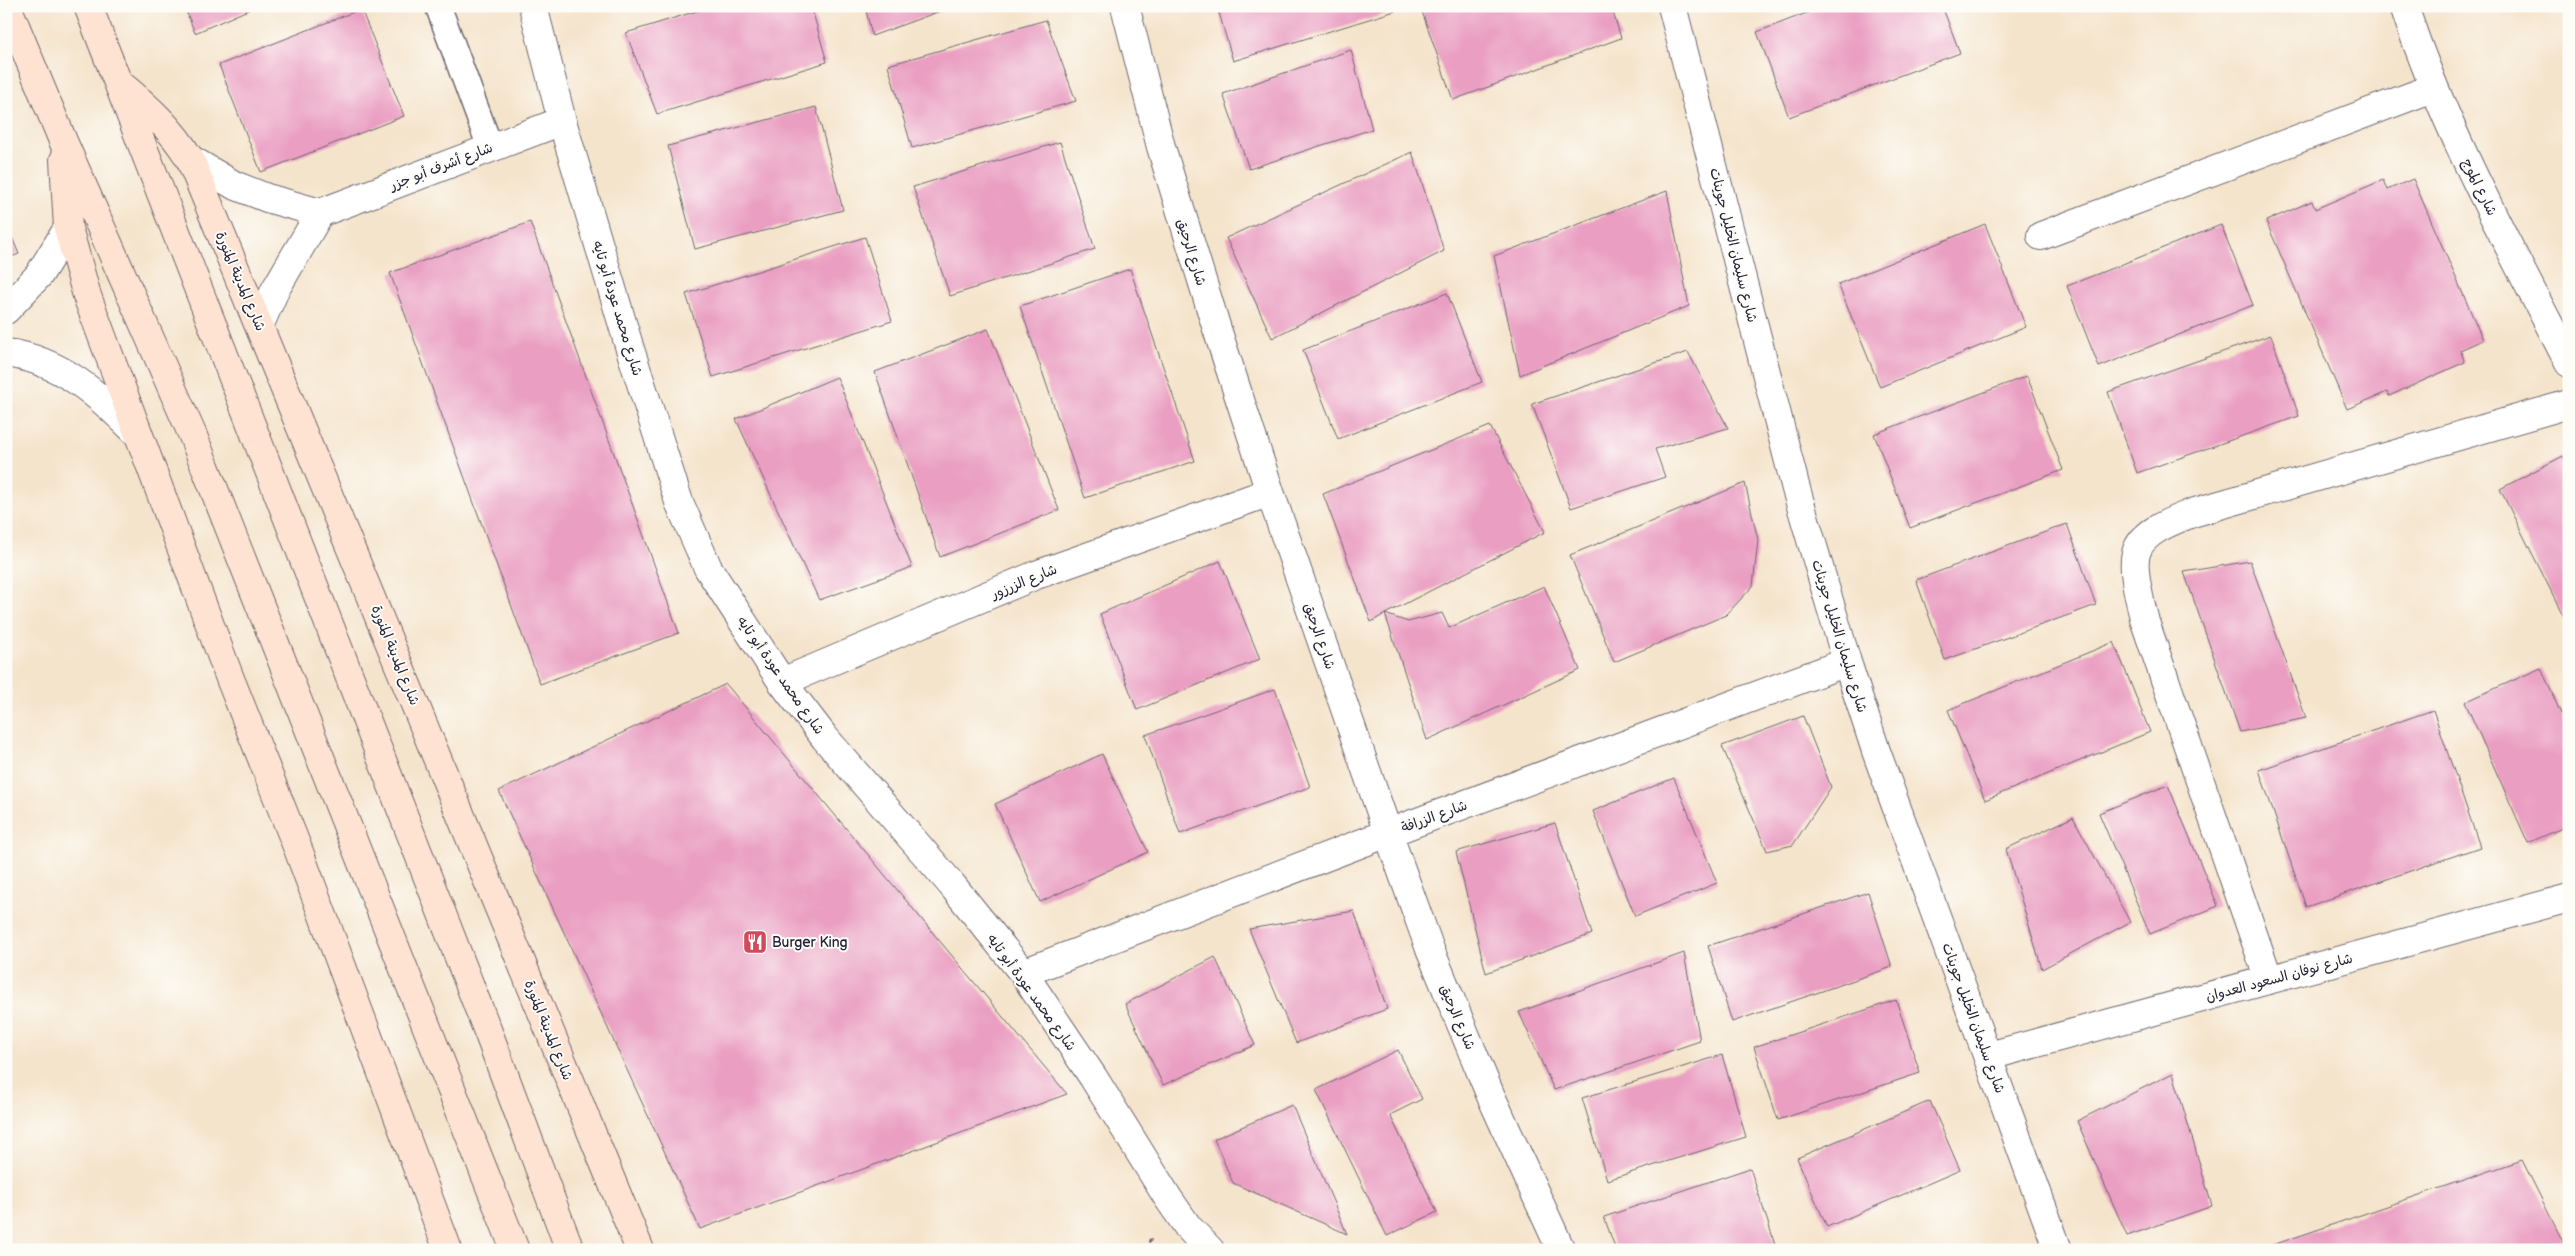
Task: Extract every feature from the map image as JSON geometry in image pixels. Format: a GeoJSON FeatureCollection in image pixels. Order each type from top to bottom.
{"type":"FeatureCollection","features":[{"type":"Feature","properties":{"kind":"main road"},"geometry":{"type":"LineString","coordinates":[[7,6],[63,141],[193,436],[515,1250]]}},
{"type":"Feature","properties":{"kind":"main road"},"geometry":{"type":"LineString","coordinates":[[88,6],[240,400],[490,1037],[570,1250]]}},
{"type":"Feature","properties":{"kind":"main road","name":"شارع المدينة المنورة"},"geometry":{"type":"LineString","coordinates":[[118,83],[153,111],[174,134],[190,159],[260,324],[640,1250]]}},
{"type":"Feature","properties":{"kind":"main road"},"geometry":{"type":"LineString","coordinates":[[63,141],[68,228],[87,296],[137,433],[229,676],[298,849],[448,1250]]}},
{"type":"Feature","properties":{"kind":"street","name":"شارع محمد عودة أبو تايه"},"geometry":{"type":"LineString","coordinates":[[533,6],[562,121],[630,349],[679,502],[708,568],[782,682],[825,738],[952,885],[1022,973],[1093,1077],[1168,1198],[1188,1227],[1210,1250]]}},
{"type":"Feature","properties":{"kind":"street","name":"شارع الرحيق"},"geometry":{"type":"LineString","coordinates":[[1125,6],[1186,233],[1270,492],[1388,833],[1431,952],[1490,1094],[1561,1250]]}},
{"type":"Feature","properties":{"kind":"street","name":"شارع سليمان الخليل جوينات"},"geometry":{"type":"LineString","coordinates":[[1672,6],[1796,489],[1847,662],[1876,751],[1989,1056],[2058,1250]]}},
{"type":"Feature","properties":{"kind":"street","name":"شارع الموج"},"geometry":{"type":"LineString","coordinates":[[2404,6],[2433,88],[2490,207],[2569,363]]}},
{"type":"Feature","properties":{"kind":"street"},"geometry":{"type":"LineString","coordinates":[[2041,236],[2433,88]]}},
{"type":"Feature","properties":{"kind":"street","name":"شارع أشرف أبو جزر"},"geometry":{"type":"LineString","coordinates":[[320,213],[562,121]]}},
{"type":"Feature","properties":{"kind":"street"},"geometry":{"type":"LineString","coordinates":[[190,159],[250,192],[320,213],[274,290],[260,324]]}},
{"type":"Feature","properties":{"kind":"street"},"geometry":{"type":"LineString","coordinates":[[6,310],[39,275],[68,228]]}},
{"type":"Feature","properties":{"kind":"street"},"geometry":{"type":"LineString","coordinates":[[6,353],[39,361],[88,387],[137,433]]}},
{"type":"Feature","properties":{"kind":"street"},"geometry":{"type":"LineString","coordinates":[[2269,980],[2145,622],[2138,588],[2136,553],[2148,536],[2170,522],[2192,513],[2569,404]]}},
{"type":"Feature","properties":{"kind":"street","name":"شارع الزرزور"},"geometry":{"type":"LineString","coordinates":[[782,682],[1036,575],[1270,492]]}},
{"type":"Feature","properties":{"kind":"street","name":"شارع الزرافة"},"geometry":{"type":"LineString","coordinates":[[1022,973],[1388,833],[1847,662]]}},
{"type":"Feature","properties":{"kind":"street","name":"شارع نوفان السعود العدوان"},"geometry":{"type":"LineString","coordinates":[[1989,1056],[2569,898]]}},
{"type":"Feature","properties":{"kind":"lane"},"geometry":{"type":"LineString","coordinates":[[438,6],[490,147]]}},
{"type":"Feature","properties":{"kind":"building"},"geometry":{"type":"Polygon","coordinates":[[[184,6],[257,6],[195,33],[184,6]]]}},
{"type":"Feature","properties":{"kind":"building"},"geometry":{"type":"Polygon","coordinates":[[[713,6],[811,6],[827,62],[657,114],[626,33],[713,6]]]}},
{"type":"Feature","properties":{"kind":"building"},"geometry":{"type":"Polygon","coordinates":[[[865,6],[954,6],[872,36],[865,6]]]}},
{"type":"Feature","properties":{"kind":"building"},"geometry":{"type":"Polygon","coordinates":[[[1217,6],[1393,6],[1395,11],[1233,61],[1217,6]]]}},
{"type":"Feature","properties":{"kind":"building"},"geometry":{"type":"Polygon","coordinates":[[[1420,6],[1611,6],[1621,38],[1453,100],[1420,6]]]}},
{"type":"Feature","properties":{"kind":"building"},"geometry":{"type":"Polygon","coordinates":[[[1825,6],[1942,6],[1960,53],[1789,117],[1757,32],[1825,6]]]}},
{"type":"Feature","properties":{"kind":"building"},"geometry":{"type":"Polygon","coordinates":[[[361,9],[404,116],[261,172],[219,65],[361,9]]]}},
{"type":"Feature","properties":{"kind":"building"},"geometry":{"type":"Polygon","coordinates":[[[1046,20],[1076,101],[912,148],[888,65],[1046,20]]]}},
{"type":"Feature","properties":{"kind":"building"},"geometry":{"type":"Polygon","coordinates":[[[1351,50],[1372,129],[1249,169],[1223,94],[1351,50]]]}},
{"type":"Feature","properties":{"kind":"building"},"geometry":{"type":"Polygon","coordinates":[[[816,107],[843,210],[695,249],[668,146],[816,107]]]}},
{"type":"Feature","properties":{"kind":"building"},"geometry":{"type":"Polygon","coordinates":[[[1060,142],[1095,249],[950,296],[913,187],[1060,142]]]}},
{"type":"Feature","properties":{"kind":"building"},"geometry":{"type":"Polygon","coordinates":[[[1412,152],[1444,251],[1272,338],[1226,238],[1412,152]]]}},
{"type":"Feature","properties":{"kind":"building"},"geometry":{"type":"Polygon","coordinates":[[[2413,179],[2483,340],[2460,350],[2465,362],[2389,396],[2387,392],[2347,409],[2266,221],[2312,201],[2315,209],[2383,180],[2387,190],[2413,179]]]}},
{"type":"Feature","properties":{"kind":"building"},"geometry":{"type":"Polygon","coordinates":[[[1667,191],[1689,306],[1520,375],[1494,256],[1667,191]]]}},
{"type":"Feature","properties":{"kind":"building"},"geometry":{"type":"Polygon","coordinates":[[[530,222],[679,633],[540,684],[390,273],[530,222]]]}},
{"type":"Feature","properties":{"kind":"building"},"geometry":{"type":"Polygon","coordinates":[[[6,223],[19,254],[6,259],[6,223]]]}},
{"type":"Feature","properties":{"kind":"building"},"geometry":{"type":"Polygon","coordinates":[[[1985,224],[2026,327],[1880,387],[1838,284],[1985,224]]]}},
{"type":"Feature","properties":{"kind":"building"},"geometry":{"type":"Polygon","coordinates":[[[2221,225],[2253,305],[2099,367],[2067,286],[2221,225]]]}},
{"type":"Feature","properties":{"kind":"building"},"geometry":{"type":"Polygon","coordinates":[[[865,237],[892,321],[713,377],[686,294],[865,237]]]}},
{"type":"Feature","properties":{"kind":"building"},"geometry":{"type":"Polygon","coordinates":[[[1130,269],[1195,461],[1085,498],[1020,306],[1130,269]]]}},
{"type":"Feature","properties":{"kind":"building"},"geometry":{"type":"Polygon","coordinates":[[[1447,293],[1482,382],[1338,439],[1303,350],[1447,293]]]}},
{"type":"Feature","properties":{"kind":"building"},"geometry":{"type":"Polygon","coordinates":[[[988,329],[1059,510],[940,557],[875,372],[988,329]]]}},
{"type":"Feature","properties":{"kind":"building"},"geometry":{"type":"Polygon","coordinates":[[[2271,335],[2299,416],[2137,473],[2108,392],[2271,335]]]}},
{"type":"Feature","properties":{"kind":"building"},"geometry":{"type":"Polygon","coordinates":[[[1688,352],[1728,428],[1655,449],[1665,477],[1571,508],[1532,404],[1688,352]]]}},
{"type":"Feature","properties":{"kind":"building"},"geometry":{"type":"Polygon","coordinates":[[[2027,376],[2063,470],[1910,528],[1874,434],[2027,376]]]}},
{"type":"Feature","properties":{"kind":"building"},"geometry":{"type":"Polygon","coordinates":[[[837,377],[912,567],[819,600],[736,419],[837,377]]]}},
{"type":"Feature","properties":{"kind":"building"},"geometry":{"type":"Polygon","coordinates":[[[1490,426],[1545,532],[1371,622],[1323,494],[1490,426]]]}},
{"type":"Feature","properties":{"kind":"building"},"geometry":{"type":"Polygon","coordinates":[[[2563,456],[2569,468],[2569,627],[2500,489],[2563,456]]]}},
{"type":"Feature","properties":{"kind":"building"},"geometry":{"type":"Polygon","coordinates":[[[1745,483],[1758,540],[1753,586],[1726,615],[1614,662],[1570,555],[1745,483]]]}},
{"type":"Feature","properties":{"kind":"building"},"geometry":{"type":"Polygon","coordinates":[[[2067,524],[2096,605],[1945,660],[1916,580],[2067,524]]]}},
{"type":"Feature","properties":{"kind":"building"},"geometry":{"type":"Polygon","coordinates":[[[1220,561],[1260,659],[1137,710],[1100,614],[1220,561]]]}},
{"type":"Feature","properties":{"kind":"building"},"geometry":{"type":"Polygon","coordinates":[[[2250,561],[2306,718],[2240,732],[2184,572],[2250,561]]]}},
{"type":"Feature","properties":{"kind":"building"},"geometry":{"type":"Polygon","coordinates":[[[1544,586],[1580,670],[1427,740],[1385,614],[1408,622],[1442,613],[1449,628],[1544,586]]]}},
{"type":"Feature","properties":{"kind":"building"},"geometry":{"type":"Polygon","coordinates":[[[2114,642],[2150,732],[1985,800],[1948,710],[2114,642]]]}},
{"type":"Feature","properties":{"kind":"building"},"geometry":{"type":"Polygon","coordinates":[[[2541,668],[2569,732],[2569,825],[2528,843],[2465,702],[2541,668]]]}},
{"type":"Feature","properties":{"kind":"building","name":"Burger King"},"geometry":{"type":"Polygon","coordinates":[[[726,684],[1067,1094],[700,1229],[499,791],[726,684]]]}},
{"type":"Feature","properties":{"kind":"building"},"geometry":{"type":"Polygon","coordinates":[[[1275,689],[1310,787],[1180,834],[1145,735],[1275,689]]]}},
{"type":"Feature","properties":{"kind":"building"},"geometry":{"type":"Polygon","coordinates":[[[2433,710],[2480,847],[2306,907],[2259,770],[2433,710]]]}},
{"type":"Feature","properties":{"kind":"building"},"geometry":{"type":"Polygon","coordinates":[[[1803,716],[1831,787],[1793,845],[1767,851],[1722,746],[1803,716]]]}},
{"type":"Feature","properties":{"kind":"building"},"geometry":{"type":"Polygon","coordinates":[[[1102,754],[1148,852],[1040,902],[995,804],[1102,754]]]}},
{"type":"Feature","properties":{"kind":"building"},"geometry":{"type":"Polygon","coordinates":[[[1674,778],[1717,883],[1635,916],[1593,811],[1674,778]]]}},
{"type":"Feature","properties":{"kind":"building"},"geometry":{"type":"Polygon","coordinates":[[[2168,785],[2218,906],[2150,934],[2099,813],[2168,785]]]}},
{"type":"Feature","properties":{"kind":"building"},"geometry":{"type":"Polygon","coordinates":[[[2073,817],[2130,922],[2042,969],[2006,849],[2073,817]]]}},
{"type":"Feature","properties":{"kind":"building"},"geometry":{"type":"Polygon","coordinates":[[[1555,823],[1592,934],[1486,973],[1456,852],[1555,823]]]}},
{"type":"Feature","properties":{"kind":"building"},"geometry":{"type":"Polygon","coordinates":[[[1868,892],[1892,967],[1732,1022],[1708,946],[1868,892]]]}},
{"type":"Feature","properties":{"kind":"building"},"geometry":{"type":"Polygon","coordinates":[[[1354,911],[1387,1009],[1296,1043],[1249,929],[1354,911]]]}},
{"type":"Feature","properties":{"kind":"building"},"geometry":{"type":"Polygon","coordinates":[[[1684,953],[1700,1041],[1554,1090],[1519,1012],[1684,953]]]}},
{"type":"Feature","properties":{"kind":"building"},"geometry":{"type":"Polygon","coordinates":[[[1215,957],[1255,1045],[1163,1085],[1125,1004],[1215,957]]]}},
{"type":"Feature","properties":{"kind":"building"},"geometry":{"type":"Polygon","coordinates":[[[1896,1000],[1920,1073],[1778,1120],[1754,1047],[1896,1000]]]}},
{"type":"Feature","properties":{"kind":"building"},"geometry":{"type":"Polygon","coordinates":[[[1398,1050],[1422,1099],[1390,1115],[1437,1212],[1387,1236],[1316,1090],[1398,1050]]]}},
{"type":"Feature","properties":{"kind":"building"},"geometry":{"type":"Polygon","coordinates":[[[1722,1055],[1746,1137],[1607,1180],[1582,1098],[1722,1055]]]}},
{"type":"Feature","properties":{"kind":"building"},"geometry":{"type":"Polygon","coordinates":[[[2173,1073],[2212,1206],[2127,1236],[2077,1121],[2173,1073]]]}},
{"type":"Feature","properties":{"kind":"building"},"geometry":{"type":"Polygon","coordinates":[[[1930,1101],[1960,1170],[1827,1227],[1797,1158],[1930,1101]]]}},
{"type":"Feature","properties":{"kind":"building"},"geometry":{"type":"Polygon","coordinates":[[[1292,1105],[1347,1234],[1233,1183],[1214,1139],[1292,1105]]]}},
{"type":"Feature","properties":{"kind":"building"},"geometry":{"type":"Polygon","coordinates":[[[2522,1160],[2567,1250],[2261,1250],[2261,1249],[2522,1160]]]}},
{"type":"Feature","properties":{"kind":"building"},"geometry":{"type":"Polygon","coordinates":[[[1750,1168],[1775,1244],[1761,1250],[1616,1250],[1604,1217],[1750,1168]]]}},
{"type":"Feature","properties":{"kind":"place","name":"Burger King"},"geometry":{"type":"Point","coordinates":[755,942]}}]}
